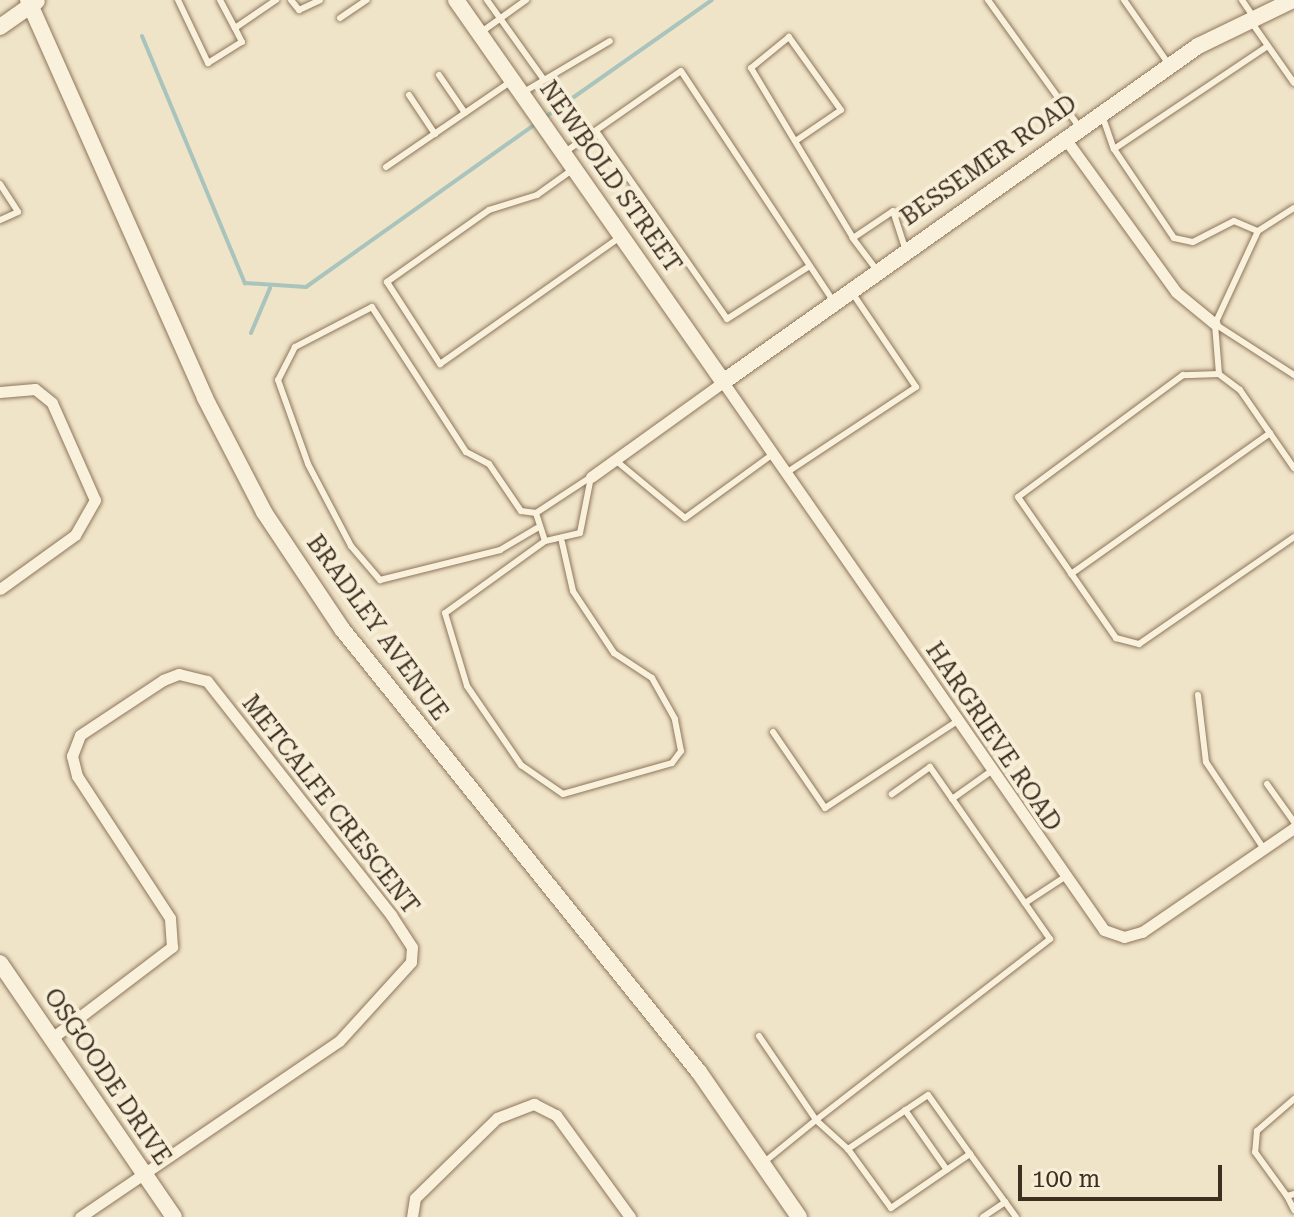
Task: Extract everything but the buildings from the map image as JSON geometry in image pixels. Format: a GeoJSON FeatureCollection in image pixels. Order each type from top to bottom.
{"type":"FeatureCollection","features":[{"type":"Feature","properties":{"kind":"street","name":"NEWBOLD STREET"},"geometry":{"type":"LineString","coordinates":[[458,1],[723,382]]}},
{"type":"Feature","properties":{"kind":"street","name":"BESSEMER ROAD"},"geometry":{"type":"LineString","coordinates":[[723,382],[905,248],[1064,137],[1250,16],[1287,1]]}},
{"type":"Feature","properties":{"kind":"street"},"geometry":{"type":"LineString","coordinates":[[0,27],[32,2]]}},
{"type":"Feature","properties":{"kind":"street","name":"BRADLEY AVENUE"},"geometry":{"type":"LineString","coordinates":[[32,2],[205,398],[264,512],[342,629],[699,1072],[799,1217]]}},
{"type":"Feature","properties":{"kind":"street"},"geometry":{"type":"LineString","coordinates":[[1064,137],[1176,292],[1215,324]]}},
{"type":"Feature","properties":{"kind":"street"},"geometry":{"type":"LineString","coordinates":[[591,477],[613,458],[723,382]]}},
{"type":"Feature","properties":{"kind":"street","name":"HARGRIEVE ROAD"},"geometry":{"type":"LineString","coordinates":[[723,382],[1063,878],[1104,930],[1124,937],[1170,915],[1294,825]]}},
{"type":"Feature","properties":{"kind":"street"},"geometry":{"type":"LineString","coordinates":[[0,392],[35,389],[52,403],[95,500],[75,535],[0,589]]}},
{"type":"Feature","properties":{"kind":"street","name":"METCALFE CRESCENT"},"geometry":{"type":"LineString","coordinates":[[52,1038],[172,947],[170,918],[77,776],[72,756],[80,735],[163,680],[179,674],[207,681],[391,915],[412,947],[411,962],[339,1041],[145,1174]]}},
{"type":"Feature","properties":{"kind":"street","name":"OSGOODE DRIVE"},"geometry":{"type":"LineString","coordinates":[[0,963],[174,1217]]}},
{"type":"Feature","properties":{"kind":"street"},"geometry":{"type":"LineString","coordinates":[[412,1217],[415,1198],[497,1118],[534,1104],[556,1115],[630,1217]]}},
{"type":"Feature","properties":{"kind":"street"},"geometry":{"type":"LineString","coordinates":[[80,1217],[145,1174]]}},
{"type":"Feature","properties":{"kind":"lane"},"geometry":{"type":"LineString","coordinates":[[178,0],[208,63],[242,42],[220,0]]}},
{"type":"Feature","properties":{"kind":"lane"},"geometry":{"type":"LineString","coordinates":[[235,28],[276,0]]}},
{"type":"Feature","properties":{"kind":"lane"},"geometry":{"type":"LineString","coordinates":[[291,0],[299,10],[320,0]]}},
{"type":"Feature","properties":{"kind":"lane"},"geometry":{"type":"LineString","coordinates":[[340,18],[367,0]]}},
{"type":"Feature","properties":{"kind":"lane"},"geometry":{"type":"LineString","coordinates":[[487,0],[544,80]]}},
{"type":"Feature","properties":{"kind":"lane"},"geometry":{"type":"LineString","coordinates":[[480,33],[526,0]]}},
{"type":"Feature","properties":{"kind":"lane"},"geometry":{"type":"LineString","coordinates":[[988,0],[1080,128]]}},
{"type":"Feature","properties":{"kind":"lane"},"geometry":{"type":"LineString","coordinates":[[1124,0],[1170,66]]}},
{"type":"Feature","properties":{"kind":"lane"},"geometry":{"type":"LineString","coordinates":[[1242,0],[1294,83]]}},
{"type":"Feature","properties":{"kind":"lane"},"geometry":{"type":"LineString","coordinates":[[797,140],[841,110],[789,37],[751,68],[797,140],[853,238],[876,269]]}},
{"type":"Feature","properties":{"kind":"lane"},"geometry":{"type":"LineString","coordinates":[[386,167],[465,113],[518,86],[544,80],[610,41]]}},
{"type":"Feature","properties":{"kind":"lane"},"geometry":{"type":"LineString","coordinates":[[1114,149],[1268,46]]}},
{"type":"Feature","properties":{"kind":"lane"},"geometry":{"type":"LineString","coordinates":[[560,146],[596,131],[681,71],[833,301]]}},
{"type":"Feature","properties":{"kind":"lane"},"geometry":{"type":"LineString","coordinates":[[439,75],[465,113]]}},
{"type":"Feature","properties":{"kind":"lane"},"geometry":{"type":"LineString","coordinates":[[409,95],[435,134]]}},
{"type":"Feature","properties":{"kind":"lane"},"geometry":{"type":"LineString","coordinates":[[1101,113],[1114,149],[1174,238],[1193,242],[1234,221],[1258,231]]}},
{"type":"Feature","properties":{"kind":"lane"},"geometry":{"type":"LineString","coordinates":[[596,131],[727,319],[810,266]]}},
{"type":"Feature","properties":{"kind":"lane"},"geometry":{"type":"LineString","coordinates":[[575,168],[537,195],[489,210],[387,282],[440,364],[622,235]]}},
{"type":"Feature","properties":{"kind":"lane"},"geometry":{"type":"LineString","coordinates":[[0,184],[18,212],[0,220]]}},
{"type":"Feature","properties":{"kind":"lane"},"geometry":{"type":"LineString","coordinates":[[1219,374],[1215,324],[1258,231],[1294,208]]}},
{"type":"Feature","properties":{"kind":"lane"},"geometry":{"type":"LineString","coordinates":[[853,238],[893,211],[905,248]]}},
{"type":"Feature","properties":{"kind":"lane"},"geometry":{"type":"LineString","coordinates":[[786,473],[916,387],[850,288]]}},
{"type":"Feature","properties":{"kind":"lane"},"geometry":{"type":"LineString","coordinates":[[537,528],[500,550],[380,580],[351,546],[308,464],[278,380],[295,347],[372,307],[466,452],[489,464],[521,511],[536,513],[591,477]]}},
{"type":"Feature","properties":{"kind":"lane"},"geometry":{"type":"LineString","coordinates":[[1215,324],[1294,375]]}},
{"type":"Feature","properties":{"kind":"lane"},"geometry":{"type":"LineString","coordinates":[[1294,468],[1240,390],[1219,374],[1183,375],[1018,497],[1116,638],[1139,644],[1294,537]]}},
{"type":"Feature","properties":{"kind":"lane"},"geometry":{"type":"LineString","coordinates":[[1071,574],[1270,433]]}},
{"type":"Feature","properties":{"kind":"lane"},"geometry":{"type":"LineString","coordinates":[[613,458],[685,518],[773,454]]}},
{"type":"Feature","properties":{"kind":"lane"},"geometry":{"type":"LineString","coordinates":[[562,542],[573,591],[614,653],[652,678],[675,719],[681,751],[672,763],[563,794],[521,765],[467,686],[445,613],[545,541],[562,542],[580,533],[591,477]]}},
{"type":"Feature","properties":{"kind":"lane"},"geometry":{"type":"LineString","coordinates":[[536,513],[537,528],[545,541]]}},
{"type":"Feature","properties":{"kind":"lane"},"geometry":{"type":"LineString","coordinates":[[1198,695],[1206,762],[1264,849]]}},
{"type":"Feature","properties":{"kind":"lane"},"geometry":{"type":"LineString","coordinates":[[773,732],[825,808],[956,722]]}},
{"type":"Feature","properties":{"kind":"lane"},"geometry":{"type":"LineString","coordinates":[[763,1163],[1050,939],[930,767],[892,794]]}},
{"type":"Feature","properties":{"kind":"lane"},"geometry":{"type":"LineString","coordinates":[[952,799],[990,772]]}},
{"type":"Feature","properties":{"kind":"lane"},"geometry":{"type":"LineString","coordinates":[[1267,784],[1294,825]]}},
{"type":"Feature","properties":{"kind":"lane"},"geometry":{"type":"LineString","coordinates":[[1025,903],[1063,878]]}},
{"type":"Feature","properties":{"kind":"lane"},"geometry":{"type":"LineString","coordinates":[[759,1036],[816,1120],[848,1149],[891,1208],[970,1154]]}},
{"type":"Feature","properties":{"kind":"lane"},"geometry":{"type":"LineString","coordinates":[[848,1149],[928,1095],[1016,1217]]}},
{"type":"Feature","properties":{"kind":"lane"},"geometry":{"type":"LineString","coordinates":[[1294,1099],[1269,1116],[1256,1141],[1255,1152],[1290,1195],[1294,1210]]}},
{"type":"Feature","properties":{"kind":"lane"},"geometry":{"type":"LineString","coordinates":[[905,1110],[947,1170]]}},
{"type":"Feature","properties":{"kind":"lane"},"geometry":{"type":"LineString","coordinates":[[983,1217],[1005,1202]]}},
{"type":"Feature","properties":{"kind":"waterway"},"geometry":{"type":"LineString","coordinates":[[544,118],[712,0]]}},
{"type":"Feature","properties":{"kind":"waterway"},"geometry":{"type":"LineString","coordinates":[[142,36],[245,283],[306,287],[537,123]]}},
{"type":"Feature","properties":{"kind":"waterway"},"geometry":{"type":"LineString","coordinates":[[251,333],[270,288]]}}]}
